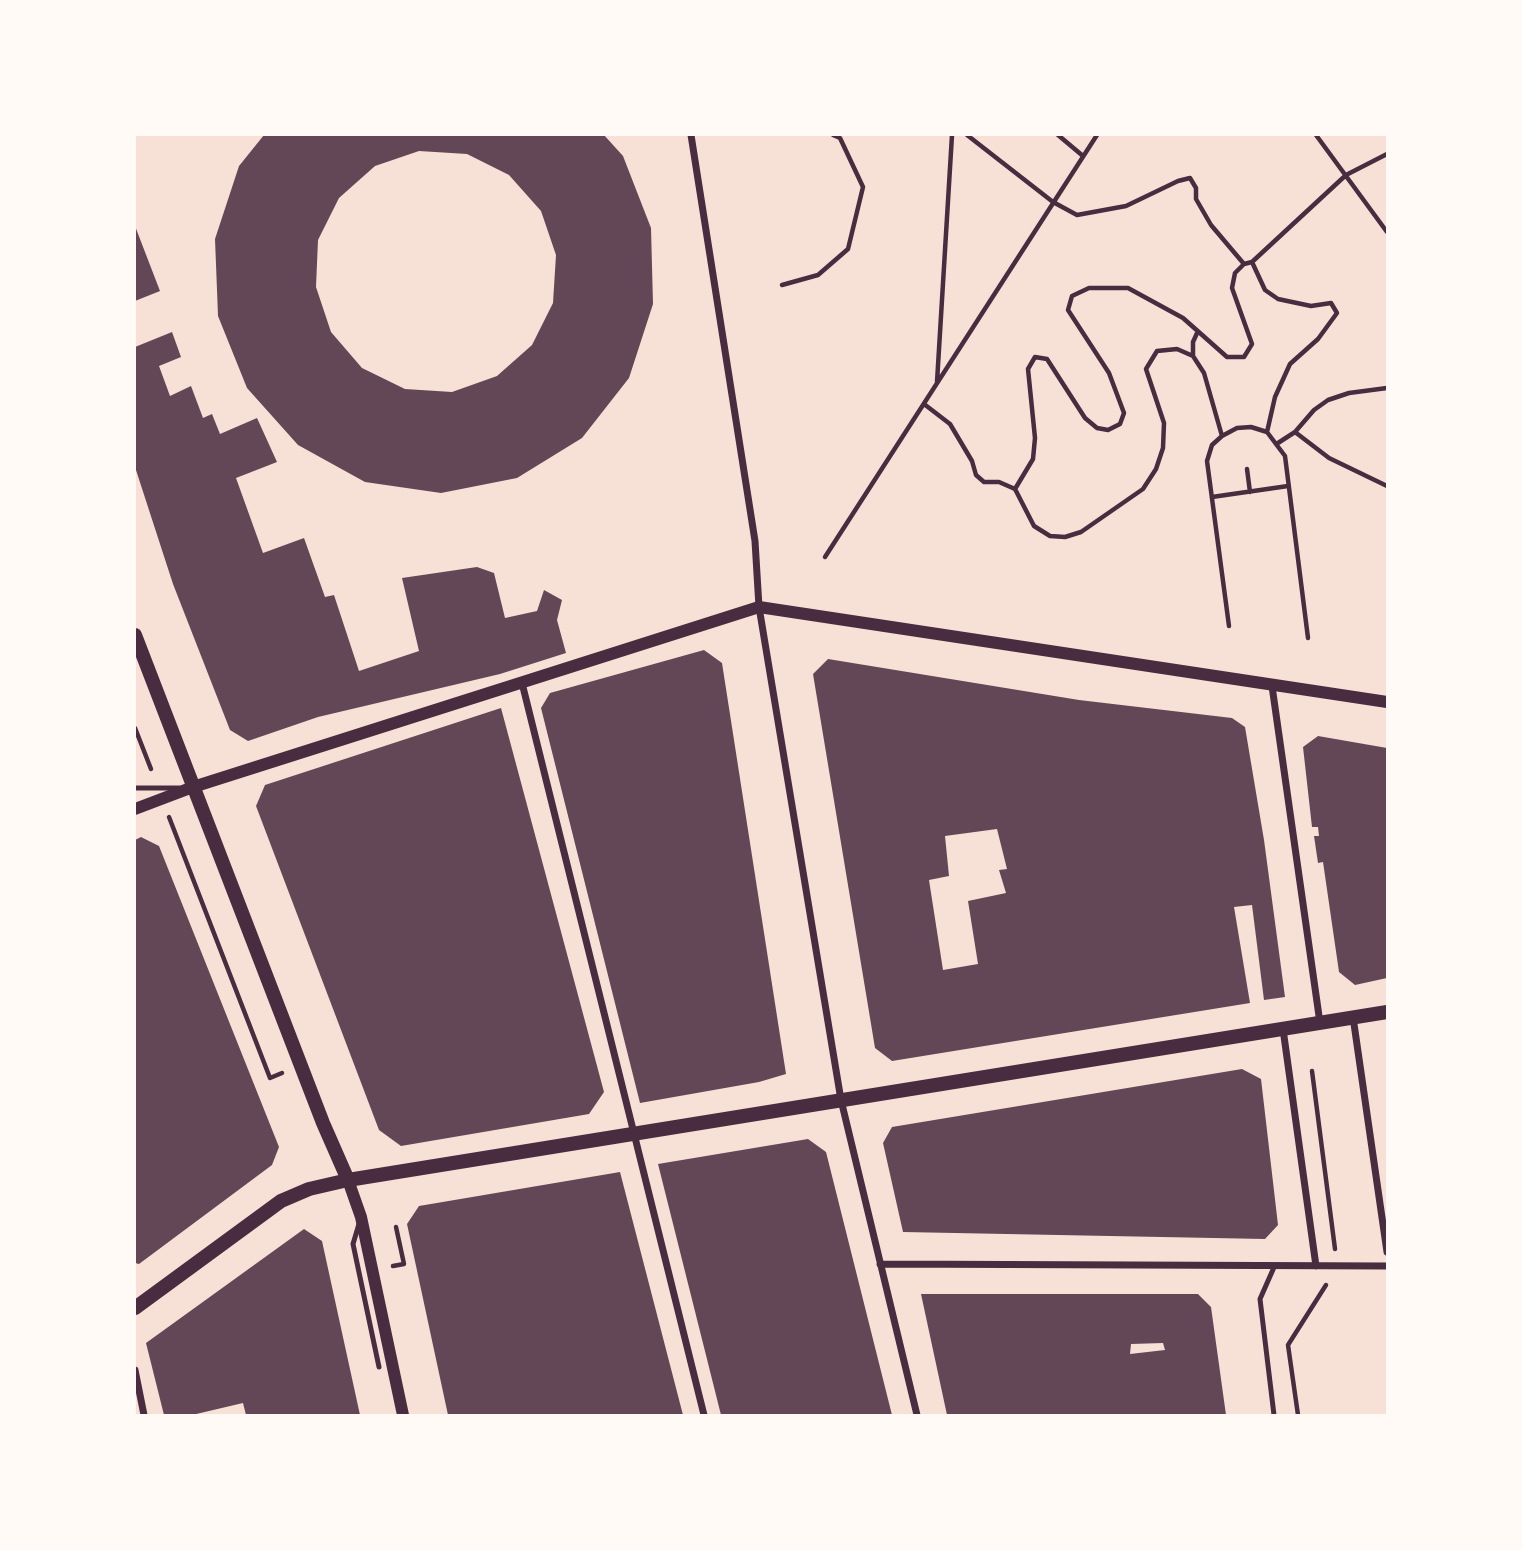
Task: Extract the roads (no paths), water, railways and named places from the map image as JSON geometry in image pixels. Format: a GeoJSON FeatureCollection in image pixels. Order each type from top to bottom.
{"type":"FeatureCollection","features":[{"type":"Feature","properties":{"kind":"main road"},"geometry":{"type":"LineString","coordinates":[[135,635],[348,1180]]}},
{"type":"Feature","properties":{"kind":"main road"},"geometry":{"type":"LineString","coordinates":[[135,1308],[281,1201],[309,1189],[348,1180],[1387,1012]]}},
{"type":"Feature","properties":{"kind":"street"},"geometry":{"type":"LineString","coordinates":[[691,135],[755,541],[759,607],[841,1100],[917,1415]]}},
{"type":"Feature","properties":{"kind":"street"},"geometry":{"type":"LineString","coordinates":[[135,809],[160,793],[193,787],[759,607],[1387,702]]}},
{"type":"Feature","properties":{"kind":"street"},"geometry":{"type":"LineString","coordinates":[[522,682],[704,1415]]}},
{"type":"Feature","properties":{"kind":"street"},"geometry":{"type":"LineString","coordinates":[[1272,686],[1320,1023]]}},
{"type":"Feature","properties":{"kind":"street"},"geometry":{"type":"LineString","coordinates":[[1353,1017],[1387,1252]]}},
{"type":"Feature","properties":{"kind":"street"},"geometry":{"type":"LineString","coordinates":[[1283,1029],[1316,1266]]}},
{"type":"Feature","properties":{"kind":"street"},"geometry":{"type":"LineString","coordinates":[[348,1180],[361,1217],[403,1415]]}},
{"type":"Feature","properties":{"kind":"street"},"geometry":{"type":"LineString","coordinates":[[880,1264],[1387,1266]]}},
{"type":"Feature","properties":{"kind":"street"},"geometry":{"type":"LineString","coordinates":[[135,1370],[144,1415]]}},
{"type":"Feature","properties":{"kind":"lane"},"geometry":{"type":"LineString","coordinates":[[135,788],[160,793]]}},
{"type":"Feature","properties":{"kind":"lane"},"geometry":{"type":"LineString","coordinates":[[361,1217],[353,1244],[379,1367]]}},
{"type":"Feature","properties":{"kind":"lane"},"geometry":{"type":"LineString","coordinates":[[1275,1265],[1260,1299],[1275,1415]]}}]}
